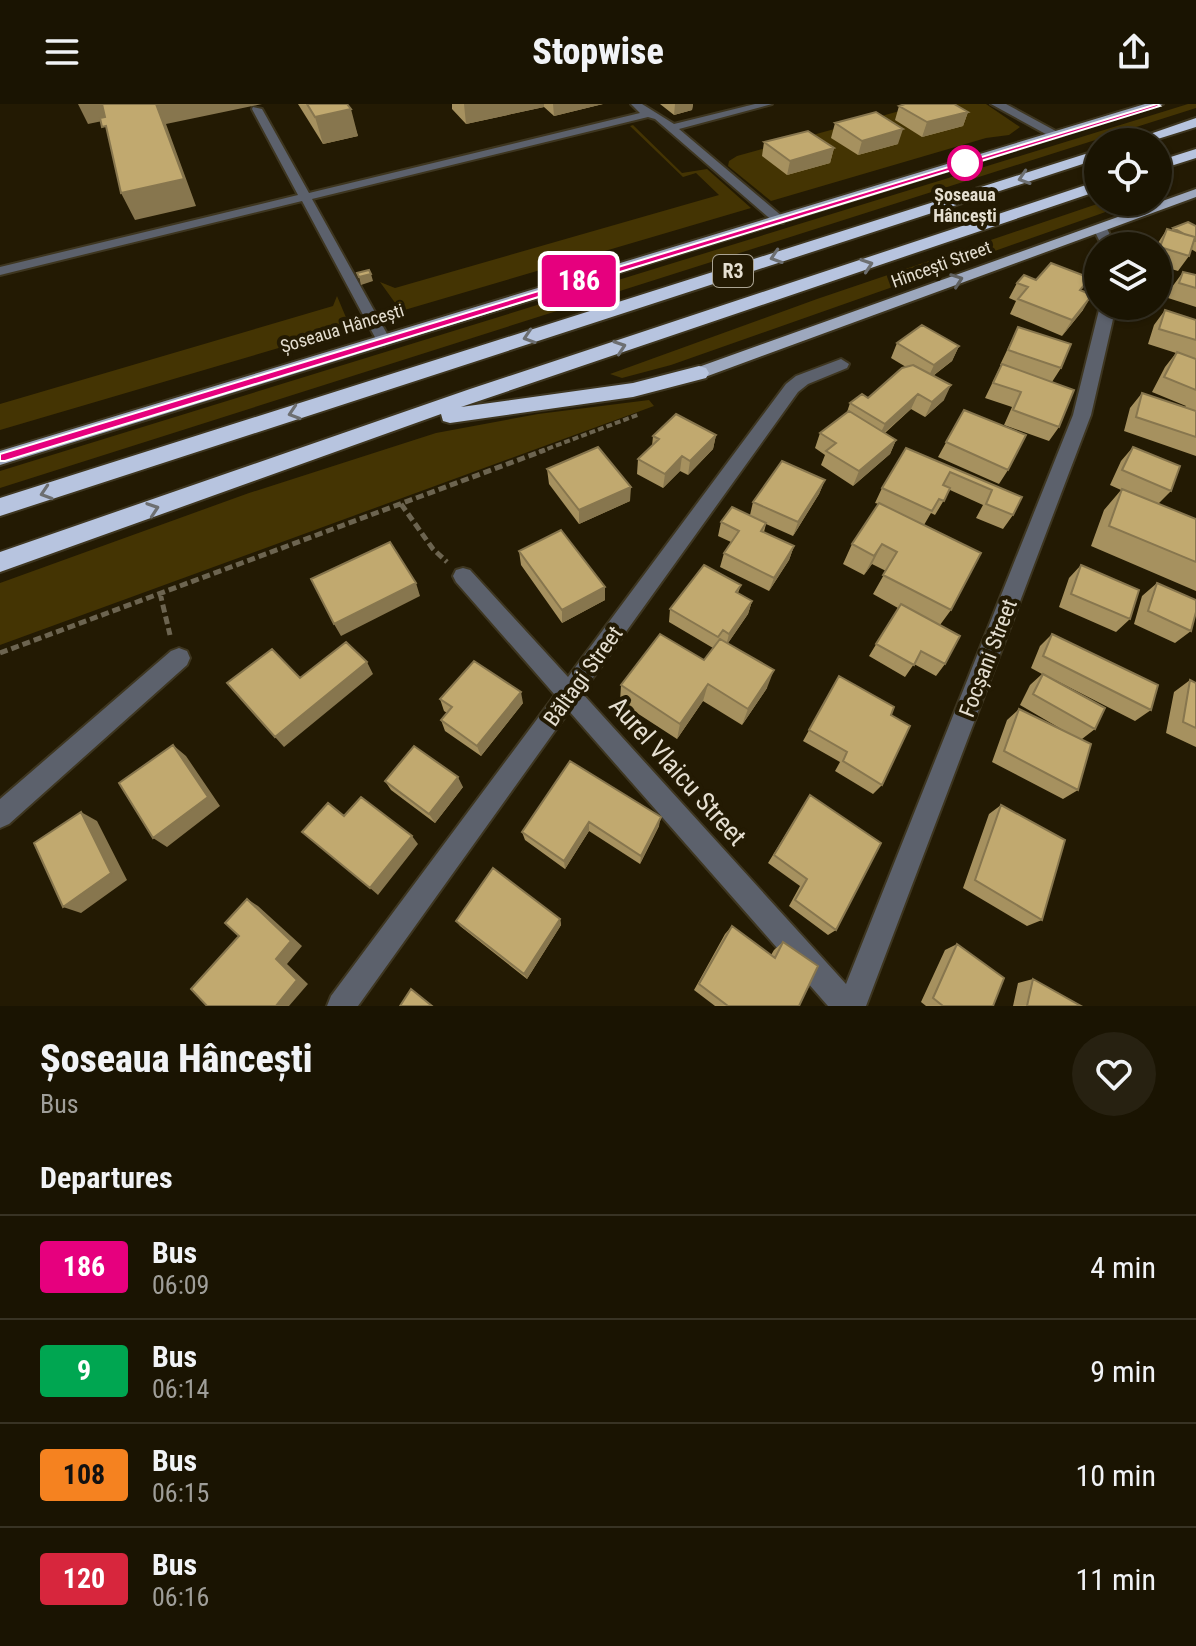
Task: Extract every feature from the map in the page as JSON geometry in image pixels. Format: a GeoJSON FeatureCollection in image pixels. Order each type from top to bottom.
{"type":"FeatureCollection","features":[{"type":"Feature","properties":{"kind":"highway"},"geometry":{"type":"LineString","coordinates":[[1172,130],[1196,122]]}},
{"type":"Feature","properties":{"kind":"highway"},"geometry":{"type":"LineString","coordinates":[[1172,161],[1196,153]]}},
{"type":"Feature","properties":{"kind":"highway","name":"R3"},"geometry":{"type":"LineString","coordinates":[[0,507],[1084,159]]}},
{"type":"Feature","properties":{"kind":"highway","name":"R3"},"geometry":{"type":"LineString","coordinates":[[0,562],[1084,191]]}},
{"type":"Feature","properties":{"kind":"highway","name":"R3"},"geometry":{"type":"LineString","coordinates":[[335,445],[433,419],[633,390],[699,373]]}},
{"type":"Feature","properties":{"kind":"main road","name":"Șoseaua Hâncești"},"geometry":{"type":"LineString","coordinates":[[0,458],[1157,104]]}},
{"type":"Feature","properties":{"kind":"main road","name":"Hîncești Street"},"geometry":{"type":"LineString","coordinates":[[699,373],[1196,193]]}},
{"type":"Feature","properties":{"kind":"street"},"geometry":{"type":"LineString","coordinates":[[997,104],[1057,135]]}},
{"type":"Feature","properties":{"kind":"street"},"geometry":{"type":"LineString","coordinates":[[1100,228],[1102,232]]}},
{"type":"Feature","properties":{"kind":"street","name":"Focșani Street"},"geometry":{"type":"LineString","coordinates":[[850,1006],[1082,415],[1105,320]]}},
{"type":"Feature","properties":{"kind":"street","name":"Băltagi Street"},"geometry":{"type":"LineString","coordinates":[[341,1006],[792,388],[802,380],[841,364]]}},
{"type":"Feature","properties":{"kind":"street","name":"Aurel Vlaicu Street"},"geometry":{"type":"LineString","coordinates":[[463,576],[850,1006]]}},
{"type":"Feature","properties":{"kind":"street"},"geometry":{"type":"LineString","coordinates":[[0,815],[179,658]]}},
{"type":"Feature","properties":{"kind":"lane"},"geometry":{"type":"LineString","coordinates":[[636,104],[648,114],[659,117],[779,220]]}},
{"type":"Feature","properties":{"kind":"lane"},"geometry":{"type":"LineString","coordinates":[[671,128],[767,104]]}},
{"type":"Feature","properties":{"kind":"lane"},"geometry":{"type":"LineString","coordinates":[[257,109],[384,341]]}},
{"type":"Feature","properties":{"kind":"lane"},"geometry":{"type":"LineString","coordinates":[[0,271],[648,114]]}},
{"type":"Feature","properties":{"kind":"path"},"geometry":{"type":"LineString","coordinates":[[0,653],[637,415]]}},
{"type":"Feature","properties":{"kind":"path"},"geometry":{"type":"LineString","coordinates":[[401,504],[433,549],[463,576]]}},
{"type":"Feature","properties":{"kind":"path"},"geometry":{"type":"LineString","coordinates":[[160,593],[179,658]]}},
{"type":"Feature","properties":{"kind":"shaded area"},"geometry":{"type":"Polygon","coordinates":[[[925,104],[986,104],[1020,127],[1009,135],[986,138],[771,201],[728,166],[729,161],[737,156],[925,104]]]}},
{"type":"Feature","properties":{"kind":"shaded area"},"geometry":{"type":"Polygon","coordinates":[[[1196,104],[1196,108],[1133,128],[1110,128],[1196,104]]]}},
{"type":"Feature","properties":{"kind":"shaded area"},"geometry":{"type":"Polygon","coordinates":[[[633,125],[682,173],[707,169],[751,208],[401,311],[380,282],[395,288],[719,195],[696,173],[683,177],[630,126],[633,125]]]}},
{"type":"Feature","properties":{"kind":"shaded area"},"geometry":{"type":"Polygon","coordinates":[[[1084,136],[1084,144],[0,488],[0,471],[1084,136]]]}},
{"type":"Feature","properties":{"kind":"shaded area"},"geometry":{"type":"Polygon","coordinates":[[[1084,208],[1084,216],[1094,216],[671,365],[622,378],[610,374],[817,299],[1084,208]]]}},
{"type":"Feature","properties":{"kind":"shaded area"},"geometry":{"type":"Polygon","coordinates":[[[337,296],[350,327],[0,430],[0,404],[333,306],[337,296]]]}},
{"type":"Feature","properties":{"kind":"shaded area"},"geometry":{"type":"Polygon","coordinates":[[[649,400],[654,406],[0,645],[0,583],[249,493],[436,433],[538,414],[649,400]]]}},
{"type":"Feature","properties":{"kind":"building"},"geometry":{"type":"Polygon","coordinates":[[[102,104],[156,104],[184,179],[121,193],[106,126],[102,127],[100,118],[105,117],[102,104]]]}},
{"type":"Feature","properties":{"kind":"building"},"geometry":{"type":"Polygon","coordinates":[[[307,104],[347,104],[351,109],[315,117],[307,104]]]}},
{"type":"Feature","properties":{"kind":"building"},"geometry":{"type":"Polygon","coordinates":[[[954,104],[968,112],[927,122],[899,106],[954,104]]]}},
{"type":"Feature","properties":{"kind":"building"},"geometry":{"type":"Polygon","coordinates":[[[876,112],[903,129],[862,141],[835,123],[876,112]]]}},
{"type":"Feature","properties":{"kind":"building"},"geometry":{"type":"Polygon","coordinates":[[[808,131],[834,148],[790,161],[764,142],[808,131]]]}},
{"type":"Feature","properties":{"kind":"building"},"geometry":{"type":"Polygon","coordinates":[[[1188,222],[1196,226],[1196,241],[1195,237],[1173,228],[1188,222]]]}},
{"type":"Feature","properties":{"kind":"building"},"geometry":{"type":"Polygon","coordinates":[[[1167,229],[1195,237],[1189,256],[1172,251],[1172,232],[1166,232],[1167,229]]]}},
{"type":"Feature","properties":{"kind":"building"},"geometry":{"type":"Polygon","coordinates":[[[1051,263],[1084,276],[1084,285],[1080,290],[1084,292],[1084,305],[1072,320],[1018,299],[1028,287],[1017,283],[1024,275],[1036,280],[1051,263]]]}},
{"type":"Feature","properties":{"kind":"building"},"geometry":{"type":"Polygon","coordinates":[[[369,270],[371,274],[359,277],[357,273],[369,270]]]}},
{"type":"Feature","properties":{"kind":"building"},"geometry":{"type":"Polygon","coordinates":[[[1183,272],[1196,275],[1196,288],[1179,283],[1183,272]]]}},
{"type":"Feature","properties":{"kind":"building"},"geometry":{"type":"Polygon","coordinates":[[[1172,312],[1196,320],[1196,340],[1159,329],[1162,320],[1172,320],[1172,312]]]}},
{"type":"Feature","properties":{"kind":"building"},"geometry":{"type":"Polygon","coordinates":[[[922,325],[959,346],[934,365],[897,343],[922,325]]]}},
{"type":"Feature","properties":{"kind":"building"},"geometry":{"type":"Polygon","coordinates":[[[1018,327],[1071,344],[1061,368],[1008,350],[1018,327]]]}},
{"type":"Feature","properties":{"kind":"building"},"geometry":{"type":"Polygon","coordinates":[[[1177,352],[1196,359],[1196,390],[1164,377],[1177,352]]]}},
{"type":"Feature","properties":{"kind":"building"},"geometry":{"type":"Polygon","coordinates":[[[1002,364],[1074,390],[1059,427],[1013,410],[1021,392],[993,383],[1002,364]]]}},
{"type":"Feature","properties":{"kind":"building"},"geometry":{"type":"Polygon","coordinates":[[[913,365],[951,385],[932,402],[918,394],[885,424],[850,403],[862,394],[868,398],[902,368],[913,365]]]}},
{"type":"Feature","properties":{"kind":"building"},"geometry":{"type":"Polygon","coordinates":[[[1142,393],[1196,411],[1196,437],[1136,417],[1142,393]]]}},
{"type":"Feature","properties":{"kind":"building"},"geometry":{"type":"Polygon","coordinates":[[[964,410],[1026,435],[1008,470],[946,442],[964,410]]]}},
{"type":"Feature","properties":{"kind":"building"},"geometry":{"type":"Polygon","coordinates":[[[849,411],[896,440],[859,471],[826,451],[836,443],[820,433],[849,411]]]}},
{"type":"Feature","properties":{"kind":"building"},"geometry":{"type":"Polygon","coordinates":[[[676,414],[716,435],[690,461],[682,456],[665,474],[638,459],[659,439],[653,436],[676,414]]]}},
{"type":"Feature","properties":{"kind":"building"},"geometry":{"type":"Polygon","coordinates":[[[598,447],[631,487],[579,510],[547,469],[598,447]]]}},
{"type":"Feature","properties":{"kind":"building"},"geometry":{"type":"Polygon","coordinates":[[[1133,447],[1180,466],[1171,491],[1122,470],[1133,447]]]}},
{"type":"Feature","properties":{"kind":"building"},"geometry":{"type":"Polygon","coordinates":[[[906,448],[1022,497],[1013,515],[986,504],[992,490],[950,472],[943,485],[950,488],[944,501],[939,499],[932,511],[882,488],[906,448]]]}},
{"type":"Feature","properties":{"kind":"building"},"geometry":{"type":"Polygon","coordinates":[[[782,461],[825,480],[798,522],[753,502],[782,461]]]}},
{"type":"Feature","properties":{"kind":"building"},"geometry":{"type":"Polygon","coordinates":[[[1122,489],[1196,519],[1196,562],[1109,526],[1122,489]]]}},
{"type":"Feature","properties":{"kind":"building"},"geometry":{"type":"Polygon","coordinates":[[[879,503],[981,553],[951,610],[883,575],[897,552],[882,544],[874,556],[852,544],[879,503]]]}},
{"type":"Feature","properties":{"kind":"building"},"geometry":{"type":"Polygon","coordinates":[[[732,507],[766,523],[761,531],[794,546],[774,578],[724,553],[739,531],[721,522],[732,507]]]}},
{"type":"Feature","properties":{"kind":"building"},"geometry":{"type":"Polygon","coordinates":[[[561,530],[605,587],[562,610],[519,551],[561,530]]]}},
{"type":"Feature","properties":{"kind":"building"},"geometry":{"type":"Polygon","coordinates":[[[390,542],[416,583],[334,624],[311,579],[390,542]]]}},
{"type":"Feature","properties":{"kind":"building"},"geometry":{"type":"Polygon","coordinates":[[[704,565],[741,585],[736,592],[752,601],[729,634],[723,630],[718,637],[670,609],[704,565]]]}},
{"type":"Feature","properties":{"kind":"building"},"geometry":{"type":"Polygon","coordinates":[[[1081,565],[1139,590],[1130,619],[1071,594],[1081,565]]]}},
{"type":"Feature","properties":{"kind":"building"},"geometry":{"type":"Polygon","coordinates":[[[1157,583],[1196,600],[1191,631],[1148,611],[1157,583]]]}},
{"type":"Feature","properties":{"kind":"building"},"geometry":{"type":"Polygon","coordinates":[[[901,604],[960,636],[945,664],[921,651],[914,665],[876,644],[901,604]]]}},
{"type":"Feature","properties":{"kind":"building"},"geometry":{"type":"Polygon","coordinates":[[[660,634],[704,660],[720,639],[774,670],[748,709],[708,684],[680,724],[621,685],[660,634]]]}},
{"type":"Feature","properties":{"kind":"building"},"geometry":{"type":"Polygon","coordinates":[[[1052,634],[1158,685],[1151,710],[1043,656],[1052,634]]]}},
{"type":"Feature","properties":{"kind":"building"},"geometry":{"type":"Polygon","coordinates":[[[346,642],[367,662],[275,737],[227,683],[272,649],[300,678],[346,642]]]}},
{"type":"Feature","properties":{"kind":"building"},"geometry":{"type":"Polygon","coordinates":[[[474,661],[521,692],[477,746],[441,720],[452,707],[440,699],[474,661]]]}},
{"type":"Feature","properties":{"kind":"building"},"geometry":{"type":"Polygon","coordinates":[[[1043,674],[1105,708],[1095,729],[1033,694],[1043,674]]]}},
{"type":"Feature","properties":{"kind":"building"},"geometry":{"type":"Polygon","coordinates":[[[839,676],[894,707],[891,715],[910,726],[882,785],[843,761],[847,752],[809,730],[839,676]]]}},
{"type":"Feature","properties":{"kind":"building"},"geometry":{"type":"Polygon","coordinates":[[[1190,680],[1196,683],[1196,728],[1183,722],[1190,680]]]}},
{"type":"Feature","properties":{"kind":"building"},"geometry":{"type":"Polygon","coordinates":[[[1019,709],[1091,744],[1078,790],[1004,751],[1019,709]]]}},
{"type":"Feature","properties":{"kind":"building"},"geometry":{"type":"Polygon","coordinates":[[[173,745],[208,797],[153,838],[119,783],[173,745]]]}},
{"type":"Feature","properties":{"kind":"building"},"geometry":{"type":"Polygon","coordinates":[[[414,746],[458,777],[429,814],[385,781],[414,746]]]}},
{"type":"Feature","properties":{"kind":"building"},"geometry":{"type":"Polygon","coordinates":[[[570,761],[661,817],[641,856],[589,822],[564,861],[522,832],[570,761]]]}},
{"type":"Feature","properties":{"kind":"building"},"geometry":{"type":"Polygon","coordinates":[[[810,795],[881,843],[836,930],[795,900],[807,879],[774,855],[810,795]]]}},
{"type":"Feature","properties":{"kind":"building"},"geometry":{"type":"Polygon","coordinates":[[[361,797],[412,836],[370,888],[302,832],[328,803],[344,816],[361,797]]]}},
{"type":"Feature","properties":{"kind":"building"},"geometry":{"type":"Polygon","coordinates":[[[1001,805],[1065,840],[1042,920],[975,880],[1001,805]]]}},
{"type":"Feature","properties":{"kind":"building"},"geometry":{"type":"Polygon","coordinates":[[[81,812],[111,873],[63,907],[34,843],[81,812]]]}},
{"type":"Feature","properties":{"kind":"building"},"geometry":{"type":"Polygon","coordinates":[[[493,868],[560,919],[524,974],[456,921],[493,868]]]}},
{"type":"Feature","properties":{"kind":"building"},"geometry":{"type":"Polygon","coordinates":[[[247,899],[291,941],[276,959],[297,980],[276,1006],[207,1006],[191,989],[239,936],[225,923],[247,899]]]}},
{"type":"Feature","properties":{"kind":"building"},"geometry":{"type":"Polygon","coordinates":[[[732,926],[775,958],[783,942],[818,966],[799,1006],[728,1006],[699,984],[732,926]]]}},
{"type":"Feature","properties":{"kind":"building"},"geometry":{"type":"Polygon","coordinates":[[[957,944],[1004,978],[993,1006],[943,1006],[933,998],[957,944]]]}},
{"type":"Feature","properties":{"kind":"building"},"geometry":{"type":"Polygon","coordinates":[[[1033,979],[1081,1006],[1027,1006],[1033,979]]]}},
{"type":"Feature","properties":{"kind":"building"},"geometry":{"type":"Polygon","coordinates":[[[411,989],[432,1006],[400,1006],[411,989]]]}},
{"type":"Feature","properties":{"kind":"bus line","name":"186"},"geometry":{"type":"LineString","coordinates":[[0,458],[1157,104]]}},
{"type":"Feature","properties":{"kind":"place","name":"Șoseaua Hâncești"},"geometry":{"type":"Point","coordinates":[965,163]}}]}
